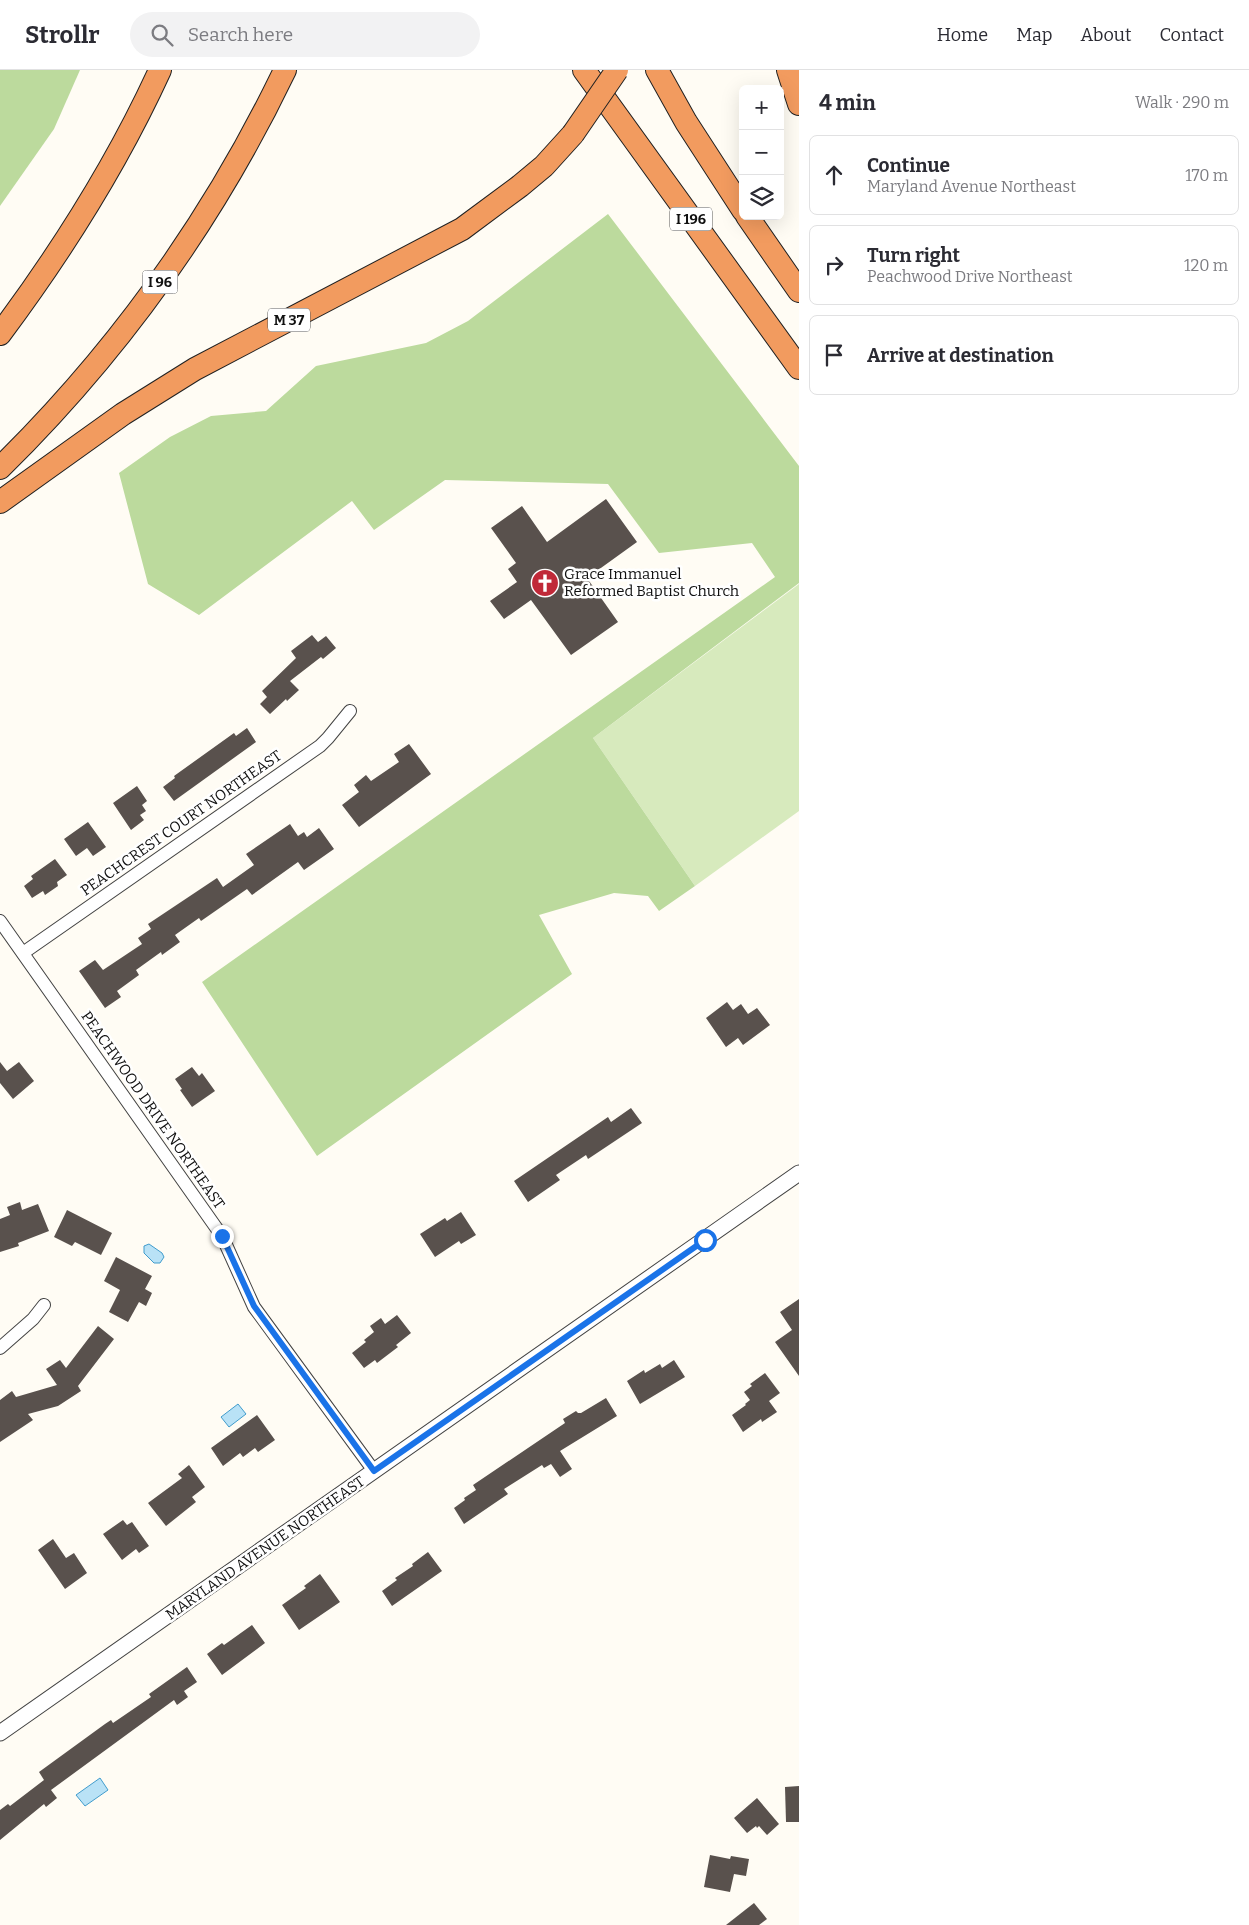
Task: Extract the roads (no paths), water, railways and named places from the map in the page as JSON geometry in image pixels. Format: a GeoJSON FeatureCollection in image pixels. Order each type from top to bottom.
{"type":"FeatureCollection","features":[{"type":"Feature","properties":{"kind":"highway"},"geometry":{"type":"LineString","coordinates":[[0,334],[59,252],[101,185],[127,138],[160,70]]}},
{"type":"Feature","properties":{"kind":"highway","name":"I 96"},"geometry":{"type":"LineString","coordinates":[[0,468],[92,369],[153,292],[224,184],[285,70]]}},
{"type":"Feature","properties":{"kind":"highway","name":"I 196"},"geometry":{"type":"LineString","coordinates":[[584,70],[799,368]]}},
{"type":"Feature","properties":{"kind":"highway","name":"M 37"},"geometry":{"type":"LineString","coordinates":[[0,502],[123,414],[187,373],[462,229],[544,166],[573,134],[617,70]]}},
{"type":"Feature","properties":{"kind":"highway"},"geometry":{"type":"LineString","coordinates":[[658,70],[686,122],[739,204]]}},
{"type":"Feature","properties":{"kind":"highway"},"geometry":{"type":"LineString","coordinates":[[788,70],[799,104]]}},
{"type":"Feature","properties":{"kind":"highway"},"geometry":{"type":"LineString","coordinates":[[750,220],[799,291]]}},
{"type":"Feature","properties":{"kind":"street","name":"PEACHCREST COURT NORTHEAST"},"geometry":{"type":"LineString","coordinates":[[23,953],[320,746],[350,711]]}},
{"type":"Feature","properties":{"kind":"street","name":"PEACHWOOD DRIVE NORTHEAST"},"geometry":{"type":"LineString","coordinates":[[0,920],[222,1236],[254,1306],[374,1471]]}},
{"type":"Feature","properties":{"kind":"street","name":"MARYLAND AVENUE NORTHEAST"},"geometry":{"type":"LineString","coordinates":[[0,1733],[799,1173]]}},
{"type":"Feature","properties":{"kind":"street"},"geometry":{"type":"LineString","coordinates":[[0,1348],[33,1319],[44,1305]]}},
{"type":"Feature","properties":{"kind":"water"},"geometry":{"type":"Polygon","coordinates":[[[149,1244],[162,1253],[164,1257],[160,1263],[154,1263],[144,1253],[144,1246],[149,1244]]]}},
{"type":"Feature","properties":{"kind":"water"},"geometry":{"type":"Polygon","coordinates":[[[238,1404],[246,1414],[229,1427],[221,1417],[238,1404]]]}},
{"type":"Feature","properties":{"kind":"water"},"geometry":{"type":"Polygon","coordinates":[[[100,1778],[108,1790],[85,1806],[76,1795],[100,1778]]]}},
{"type":"Feature","properties":{"kind":"place","name":"Grace Immanuel Reformed Baptist Church"},"geometry":{"type":"Point","coordinates":[545,583]}}]}
